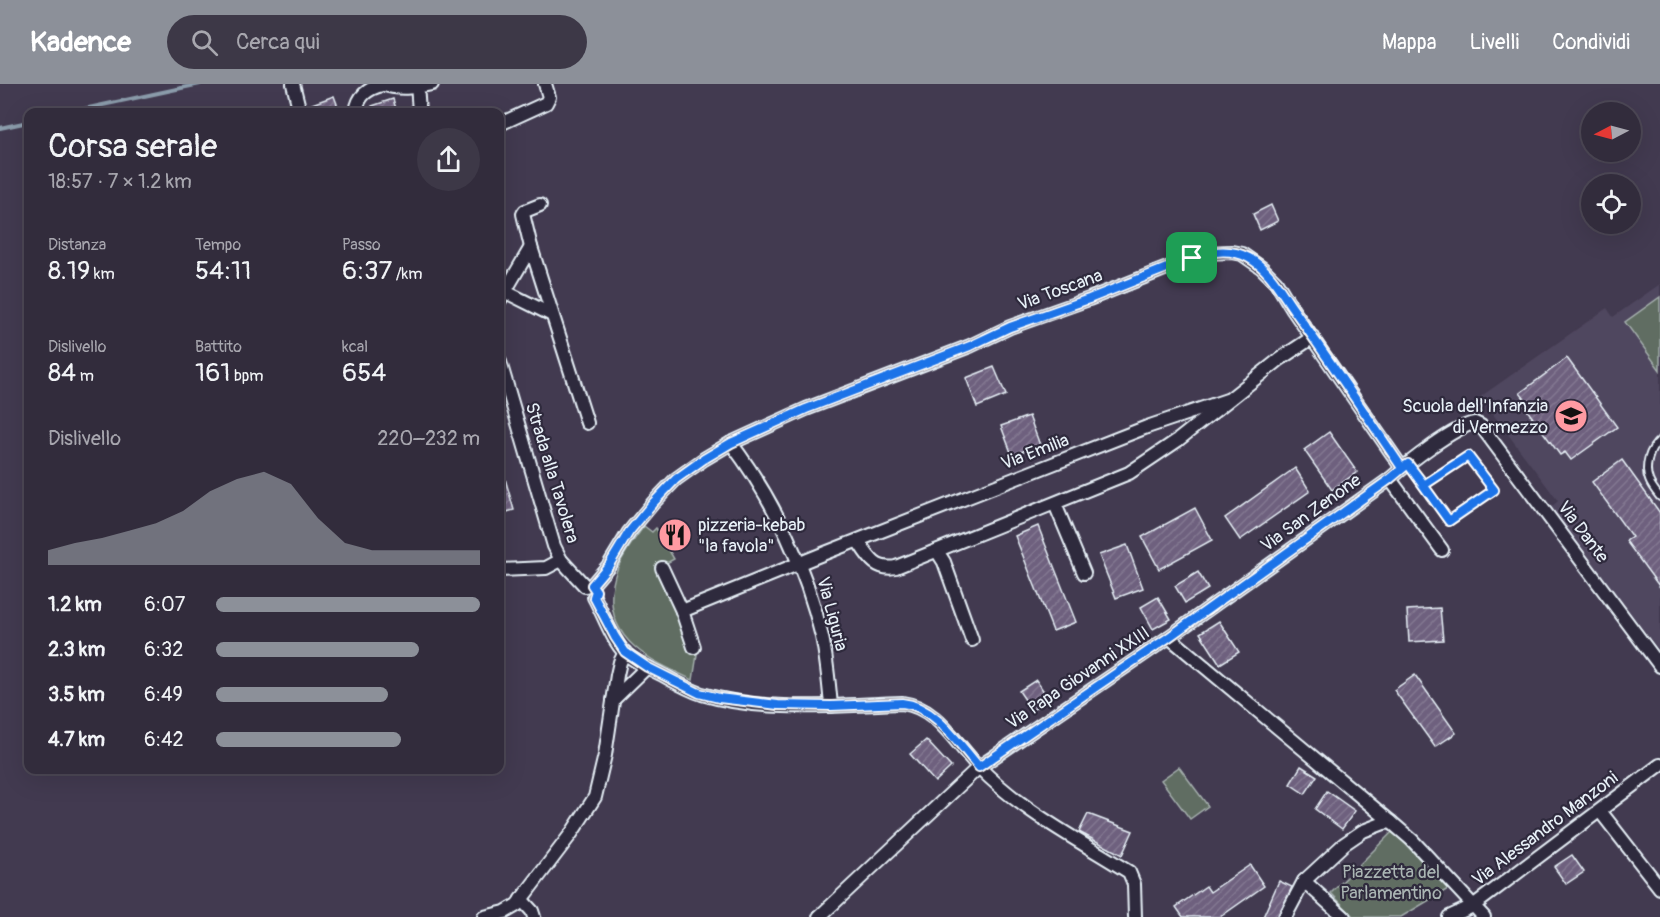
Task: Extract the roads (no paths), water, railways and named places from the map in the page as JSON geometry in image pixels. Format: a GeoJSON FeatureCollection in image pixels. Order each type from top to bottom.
{"type":"FeatureCollection","features":[{"type":"Feature","properties":{"kind":"street"},"geometry":{"type":"LineString","coordinates":[[293,84],[299,108]]}},
{"type":"Feature","properties":{"kind":"street"},"geometry":{"type":"LineString","coordinates":[[357,108],[360,97],[382,84],[394,88],[432,84]]}},
{"type":"Feature","properties":{"kind":"street"},"geometry":{"type":"LineString","coordinates":[[504,122],[546,103],[549,97],[545,84]]}},
{"type":"Feature","properties":{"kind":"street"},"geometry":{"type":"LineString","coordinates":[[417,86],[419,108]]}},
{"type":"Feature","properties":{"kind":"street"},"geometry":{"type":"LineString","coordinates":[[540,205],[523,214],[531,247],[586,423]]}},
{"type":"Feature","properties":{"kind":"street"},"geometry":{"type":"LineString","coordinates":[[504,289],[531,247]]}},
{"type":"Feature","properties":{"kind":"street","name":"Via Toscana"},"geometry":{"type":"LineString","coordinates":[[590,590],[609,565],[629,532],[676,479],[731,443],[806,409],[970,346],[1010,327],[1089,299],[1205,253],[1242,254],[1257,263],[1276,282],[1293,310],[1405,466]]}},
{"type":"Feature","properties":{"kind":"street"},"geometry":{"type":"LineString","coordinates":[[504,295],[552,315]]}},
{"type":"Feature","properties":{"kind":"street","name":"Via Emilia"},"geometry":{"type":"LineString","coordinates":[[858,541],[873,562],[881,568],[896,567],[1130,473],[1178,440],[1280,359],[1313,338]]}},
{"type":"Feature","properties":{"kind":"street","name":"Strada alla Tavolera"},"geometry":{"type":"LineString","coordinates":[[504,376],[554,546],[561,560],[590,590],[625,652],[647,667],[699,693],[719,698],[769,704],[831,706],[913,704],[933,715],[979,767],[1015,798],[1058,830],[1129,872],[1134,884],[1135,917]]}},
{"type":"Feature","properties":{"kind":"street","name":"Via Emilia"},"geometry":{"type":"LineString","coordinates":[[682,611],[1147,427],[1227,400]]}},
{"type":"Feature","properties":{"kind":"street","name":"Via San Zenone"},"geometry":{"type":"LineString","coordinates":[[1169,637],[1462,426],[1475,423]]}},
{"type":"Feature","properties":{"kind":"street","name":"Via Dante"},"geometry":{"type":"LineString","coordinates":[[1475,423],[1481,426],[1660,666]]}},
{"type":"Feature","properties":{"kind":"street","name":"Via Liguria"},"geometry":{"type":"LineString","coordinates":[[731,443],[773,509],[800,563],[822,638],[831,706]]}},
{"type":"Feature","properties":{"kind":"street"},"geometry":{"type":"LineString","coordinates":[[1390,479],[1442,550]]}},
{"type":"Feature","properties":{"kind":"street"},"geometry":{"type":"LineString","coordinates":[[1055,504],[1084,573]]}},
{"type":"Feature","properties":{"kind":"street"},"geometry":{"type":"LineString","coordinates":[[938,551],[972,640]]}},
{"type":"Feature","properties":{"kind":"street"},"geometry":{"type":"LineString","coordinates":[[504,570],[546,568],[561,560]]}},
{"type":"Feature","properties":{"kind":"street"},"geometry":{"type":"LineString","coordinates":[[662,568],[682,611],[694,647]]}},
{"type":"Feature","properties":{"kind":"street","name":"Via Papa Giovanni XXIII"},"geometry":{"type":"LineString","coordinates":[[819,917],[979,767],[1169,637],[1412,840],[1484,917]]}},
{"type":"Feature","properties":{"kind":"street"},"geometry":{"type":"LineString","coordinates":[[484,917],[505,912],[517,905],[571,834],[595,797],[605,755],[620,662],[625,652]]}},
{"type":"Feature","properties":{"kind":"street"},"geometry":{"type":"LineString","coordinates":[[613,700],[647,667]]}},
{"type":"Feature","properties":{"kind":"street","name":"Via Alessandro Manzoni"},"geometry":{"type":"LineString","coordinates":[[1449,917],[1473,906],[1660,765]]}},
{"type":"Feature","properties":{"kind":"street"},"geometry":{"type":"LineString","coordinates":[[1600,811],[1660,888]]}},
{"type":"Feature","properties":{"kind":"street"},"geometry":{"type":"LineString","coordinates":[[1285,917],[1304,881],[1344,844],[1363,831],[1391,822]]}},
{"type":"Feature","properties":{"kind":"street"},"geometry":{"type":"LineString","coordinates":[[1304,881],[1344,917]]}},
{"type":"Feature","properties":{"kind":"street"},"geometry":{"type":"LineString","coordinates":[[521,899],[532,911],[534,917]]}},
{"type":"Feature","properties":{"kind":"lane"},"geometry":{"type":"LineString","coordinates":[[1660,440],[1651,451],[1647,471],[1649,482],[1660,496]]}},
{"type":"Feature","properties":{"kind":"lane"},"geometry":{"type":"LineString","coordinates":[[1405,466],[1424,485],[1449,521],[1494,490],[1468,456],[1424,485]]}},
{"type":"Feature","properties":{"kind":"waterway"},"geometry":{"type":"LineString","coordinates":[[89,108],[200,84]]}},
{"type":"Feature","properties":{"kind":"waterway"},"geometry":{"type":"LineString","coordinates":[[0,128],[24,123]]}},
{"type":"Feature","properties":{"kind":"place","name":"Scuola dell'Infanzia di Vermezzo"},"geometry":{"type":"Point","coordinates":[1571,416]}},
{"type":"Feature","properties":{"kind":"place","name":"pizzeria-kebab \"la favola\""},"geometry":{"type":"Point","coordinates":[675,535]}},
{"type":"Feature","properties":{"kind":"park label","name":"Piazzetta del Parlamentino"},"geometry":{"type":"Point","coordinates":[1391,882]}}]}
